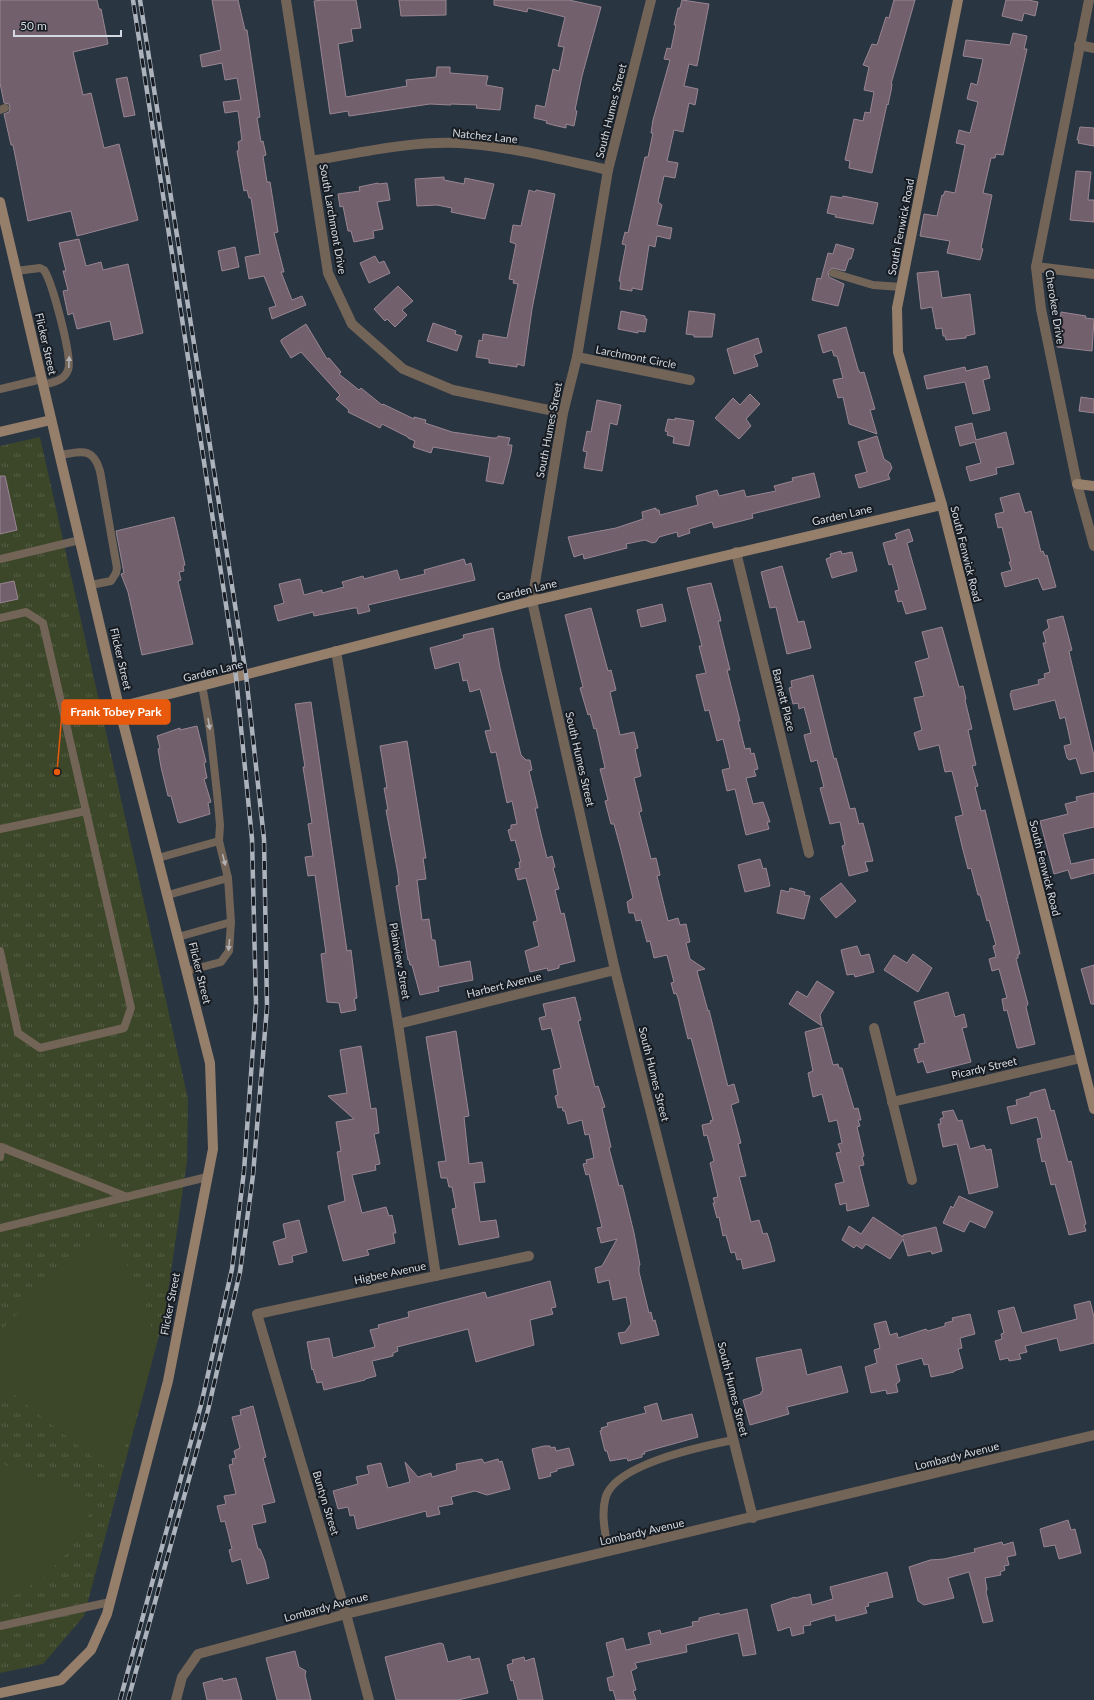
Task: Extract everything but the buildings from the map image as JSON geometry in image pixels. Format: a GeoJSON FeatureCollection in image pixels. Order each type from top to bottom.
{"type":"FeatureCollection","features":[{"type":"Feature","properties":{"kind":"street","name":"South Larchmont Drive"},"geometry":{"type":"LineString","coordinates":[[286,0],[328,273],[352,324],[403,369],[453,390],[563,413]]}},
{"type":"Feature","properties":{"kind":"street","name":"South Humes Street"},"geometry":{"type":"LineString","coordinates":[[651,0],[608,170],[577,357],[563,413],[532,601],[615,970],[753,1518]]}},
{"type":"Feature","properties":{"kind":"street","name":"South Fenwick Road"},"geometry":{"type":"LineString","coordinates":[[958,0],[897,308],[898,352],[942,505],[1094,1109]]}},
{"type":"Feature","properties":{"kind":"street","name":"Cherokee Drive"},"geometry":{"type":"LineString","coordinates":[[1090,0],[1036,267],[1041,309],[1077,484],[1094,546]]}},
{"type":"Feature","properties":{"kind":"street"},"geometry":{"type":"LineString","coordinates":[[1080,45],[1094,48]]}},
{"type":"Feature","properties":{"kind":"street","name":"Natchez Lane"},"geometry":{"type":"LineString","coordinates":[[311,161],[398,146],[458,143],[507,148],[608,170]]}},
{"type":"Feature","properties":{"kind":"street","name":"Flicker Street"},"geometry":{"type":"LineString","coordinates":[[0,202],[119,707],[210,1063],[213,1148],[168,1381],[107,1614],[91,1650],[61,1680],[0,1693]]}},
{"type":"Feature","properties":{"kind":"street"},"geometry":{"type":"LineString","coordinates":[[1036,267],[1094,274]]}},
{"type":"Feature","properties":{"kind":"street","name":"Larchmont Circle"},"geometry":{"type":"LineString","coordinates":[[577,357],[690,380]]}},
{"type":"Feature","properties":{"kind":"street"},"geometry":{"type":"LineString","coordinates":[[0,432],[51,420]]}},
{"type":"Feature","properties":{"kind":"street"},"geometry":{"type":"LineString","coordinates":[[1077,484],[1094,486]]}},
{"type":"Feature","properties":{"kind":"street","name":"Garden Lane"},"geometry":{"type":"LineString","coordinates":[[119,707],[532,601],[736,552],[942,505]]}},
{"type":"Feature","properties":{"kind":"street","name":"Barnett Place"},"geometry":{"type":"LineString","coordinates":[[736,552],[809,853]]}},
{"type":"Feature","properties":{"kind":"street","name":"Plainview Street"},"geometry":{"type":"LineString","coordinates":[[336,652],[398,1024],[436,1276]]}},
{"type":"Feature","properties":{"kind":"street","name":"Harbert Avenue"},"geometry":{"type":"LineString","coordinates":[[398,1024],[615,970]]}},
{"type":"Feature","properties":{"kind":"street"},"geometry":{"type":"LineString","coordinates":[[874,1028],[912,1180]]}},
{"type":"Feature","properties":{"kind":"street","name":"Picardy Street"},"geometry":{"type":"LineString","coordinates":[[892,1102],[1081,1058]]}},
{"type":"Feature","properties":{"kind":"street","name":"Higbee Avenue"},"geometry":{"type":"LineString","coordinates":[[257,1314],[529,1256]]}},
{"type":"Feature","properties":{"kind":"street","name":"Buntyn Street"},"geometry":{"type":"LineString","coordinates":[[257,1314],[346,1614],[369,1700]]}},
{"type":"Feature","properties":{"kind":"street","name":"Lombardy Avenue"},"geometry":{"type":"LineString","coordinates":[[176,1700],[182,1677],[198,1654],[346,1614],[753,1518],[1094,1435]]}},
{"type":"Feature","properties":{"kind":"lane"},"geometry":{"type":"LineString","coordinates":[[0,389],[60,380],[68,370],[70,358],[53,293],[44,270],[40,268],[16,271]]}},
{"type":"Feature","properties":{"kind":"lane"},"geometry":{"type":"LineString","coordinates":[[833,273],[873,285],[901,287]]}},
{"type":"Feature","properties":{"kind":"lane"},"geometry":{"type":"LineString","coordinates":[[60,455],[81,452],[90,453],[97,459],[100,471],[116,573],[111,581],[91,585]]}},
{"type":"Feature","properties":{"kind":"lane"},"geometry":{"type":"LineString","coordinates":[[0,559],[80,540]]}},
{"type":"Feature","properties":{"kind":"lane"},"geometry":{"type":"LineString","coordinates":[[0,618],[26,612],[43,623],[131,1008],[124,1028],[40,1048],[18,1033],[0,951]]}},
{"type":"Feature","properties":{"kind":"lane"},"geometry":{"type":"LineString","coordinates":[[187,971],[220,962],[229,951],[231,922],[228,878],[219,841],[220,825],[210,730],[202,686]]}},
{"type":"Feature","properties":{"kind":"lane"},"geometry":{"type":"LineString","coordinates":[[0,829],[86,811]]}},
{"type":"Feature","properties":{"kind":"lane"},"geometry":{"type":"LineString","coordinates":[[158,858],[219,841]]}},
{"type":"Feature","properties":{"kind":"lane"},"geometry":{"type":"LineString","coordinates":[[168,895],[228,878]]}},
{"type":"Feature","properties":{"kind":"lane"},"geometry":{"type":"LineString","coordinates":[[178,938],[231,922]]}},
{"type":"Feature","properties":{"kind":"lane"},"geometry":{"type":"LineString","coordinates":[[0,1157],[1,1147],[127,1197]]}},
{"type":"Feature","properties":{"kind":"lane"},"geometry":{"type":"LineString","coordinates":[[0,1228],[207,1177]]}},
{"type":"Feature","properties":{"kind":"lane"},"geometry":{"type":"LineString","coordinates":[[608,1552],[603,1518],[605,1499],[610,1486],[631,1471],[676,1454],[733,1440]]}},
{"type":"Feature","properties":{"kind":"lane"},"geometry":{"type":"LineString","coordinates":[[0,1626],[110,1602]]}},
{"type":"Feature","properties":{"kind":"green space"},"geometry":{"type":"Polygon","coordinates":[[[40,437],[188,1099],[187,1161],[165,1313],[84,1616],[43,1664],[0,1673],[0,446],[40,437]]]}},
{"type":"Feature","properties":{"kind":"green space"},"geometry":{"type":"Polygon","coordinates":[[[96,1229],[114,1246],[127,1264],[139,1286],[148,1310],[152,1332],[150,1366],[146,1385],[127,1441],[113,1473],[0,1384],[0,1332],[96,1229]]]}},
{"type":"Feature","properties":{"kind":"green space"},"geometry":{"type":"Polygon","coordinates":[[[0,1463],[95,1499],[79,1534],[60,1561],[34,1584],[0,1602],[0,1463]]]}},
{"type":"Feature","properties":{"kind":"railway"},"geometry":{"type":"LineString","coordinates":[[120,1700],[201,1405],[232,1269],[244,1171],[256,1005],[252,839],[234,657],[133,0]]}},
{"type":"Feature","properties":{"kind":"railway"},"geometry":{"type":"LineString","coordinates":[[128,1700],[208,1410],[240,1272],[253,1175],[267,1007],[264,839],[246,675],[140,0]]}},
{"type":"Feature","properties":{"kind":"place","name":"Frank Tobey Park"},"geometry":{"type":"Point","coordinates":[57,772]}}]}
